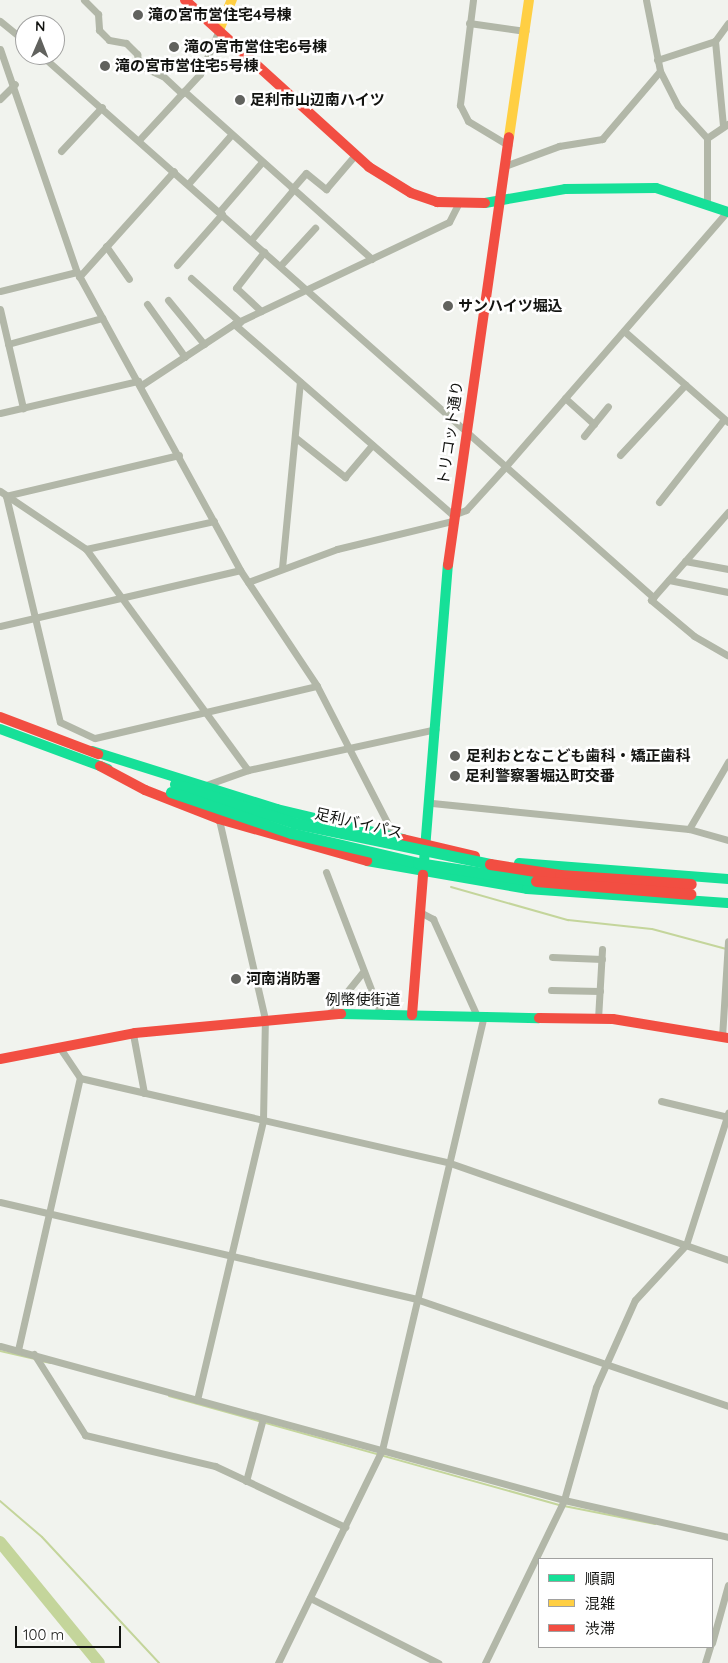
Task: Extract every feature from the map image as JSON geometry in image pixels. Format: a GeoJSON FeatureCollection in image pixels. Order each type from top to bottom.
{"type":"FeatureCollection","features":[{"type":"Feature","properties":{"kind":"main road"},"geometry":{"type":"LineString","coordinates":[[185,0],[355,155],[398,188],[457,206],[499,202],[564,189],[625,186],[656,188],[707,202],[728,212]]}},
{"type":"Feature","properties":{"kind":"main road"},"geometry":{"type":"LineString","coordinates":[[219,30],[232,0]]}},
{"type":"Feature","properties":{"kind":"main road","name":"トリコット通り"},"geometry":{"type":"LineString","coordinates":[[412,1015],[423,874],[432,803],[452,518],[529,0]]}},
{"type":"Feature","properties":{"kind":"main road"},"geometry":{"type":"LineString","coordinates":[[0,709],[15,723]]}},
{"type":"Feature","properties":{"kind":"main road","name":"足利バイパス"},"geometry":{"type":"LineString","coordinates":[[0,717],[92,751],[173,788]]}},
{"type":"Feature","properties":{"kind":"main road","name":"足利バイパス"},"geometry":{"type":"LineString","coordinates":[[0,729],[100,766],[173,788],[294,823],[418,852],[560,875],[690,889],[728,896]]}},
{"type":"Feature","properties":{"kind":"main road"},"geometry":{"type":"LineString","coordinates":[[0,736],[33,741]]}},
{"type":"Feature","properties":{"kind":"main road"},"geometry":{"type":"LineString","coordinates":[[92,751],[206,785],[277,809],[428,845],[545,866],[728,879]]}},
{"type":"Feature","properties":{"kind":"main road"},"geometry":{"type":"LineString","coordinates":[[100,766],[145,790],[219,819],[299,844],[423,874],[599,897],[728,903]]}},
{"type":"Feature","properties":{"kind":"main road","name":"足利バイパス"},"geometry":{"type":"LineString","coordinates":[[690,889],[728,886]]}},
{"type":"Feature","properties":{"kind":"main road","name":"例幣使街道"},"geometry":{"type":"LineString","coordinates":[[0,1059],[133,1034],[265,1019],[330,1014],[598,1019],[725,1038]]}},
{"type":"Feature","properties":{"kind":"street"},"geometry":{"type":"LineString","coordinates":[[84,0],[98,14],[99,30],[108,40],[126,43],[137,54],[139,65],[163,76],[372,259]]}},
{"type":"Feature","properties":{"kind":"street"},"geometry":{"type":"LineString","coordinates":[[473,0],[460,105],[468,121],[508,145]]}},
{"type":"Feature","properties":{"kind":"street"},"geometry":{"type":"LineString","coordinates":[[646,0],[660,71],[678,106],[707,138],[707,202]]}},
{"type":"Feature","properties":{"kind":"street"},"geometry":{"type":"LineString","coordinates":[[0,21],[15,34]]}},
{"type":"Feature","properties":{"kind":"street"},"geometry":{"type":"LineString","coordinates":[[657,60],[715,41],[728,22]]}},
{"type":"Feature","properties":{"kind":"street"},"geometry":{"type":"LineString","coordinates":[[469,23],[525,31]]}},
{"type":"Feature","properties":{"kind":"street"},"geometry":{"type":"LineString","coordinates":[[139,140],[204,68],[219,30]]}},
{"type":"Feature","properties":{"kind":"street"},"geometry":{"type":"LineString","coordinates":[[707,138],[725,125],[715,41]]}},
{"type":"Feature","properties":{"kind":"street"},"geometry":{"type":"LineString","coordinates":[[0,50],[15,84],[78,275],[179,455],[240,570],[317,686],[391,830],[390,837]]}},
{"type":"Feature","properties":{"kind":"street"},"geometry":{"type":"LineString","coordinates":[[53,65],[653,597]]}},
{"type":"Feature","properties":{"kind":"street"},"geometry":{"type":"LineString","coordinates":[[505,166],[559,146],[602,139],[660,71]]}},
{"type":"Feature","properties":{"kind":"street"},"geometry":{"type":"LineString","coordinates":[[0,99],[15,84]]}},
{"type":"Feature","properties":{"kind":"street"},"geometry":{"type":"LineString","coordinates":[[61,151],[102,107]]}},
{"type":"Feature","properties":{"kind":"street"},"geometry":{"type":"LineString","coordinates":[[188,184],[231,135]]}},
{"type":"Feature","properties":{"kind":"street"},"geometry":{"type":"LineString","coordinates":[[250,240],[306,173],[326,188],[355,155]]}},
{"type":"Feature","properties":{"kind":"street"},"geometry":{"type":"LineString","coordinates":[[177,265],[262,162]]}},
{"type":"Feature","properties":{"kind":"street"},"geometry":{"type":"LineString","coordinates":[[0,291],[78,275],[174,172]]}},
{"type":"Feature","properties":{"kind":"street"},"geometry":{"type":"LineString","coordinates":[[0,413],[139,383],[185,357],[237,323],[449,222],[457,206]]}},
{"type":"Feature","properties":{"kind":"street"},"geometry":{"type":"LineString","coordinates":[[248,582],[282,568],[452,518],[466,510],[728,212]]}},
{"type":"Feature","properties":{"kind":"street"},"geometry":{"type":"LineString","coordinates":[[280,266],[315,228]]}},
{"type":"Feature","properties":{"kind":"street"},"geometry":{"type":"LineString","coordinates":[[106,246],[129,279]]}},
{"type":"Feature","properties":{"kind":"street"},"geometry":{"type":"LineString","coordinates":[[261,311],[236,288],[264,252]]}},
{"type":"Feature","properties":{"kind":"street"},"geometry":{"type":"LineString","coordinates":[[191,278],[300,382],[452,518]]}},
{"type":"Feature","properties":{"kind":"street"},"geometry":{"type":"LineString","coordinates":[[168,300],[204,344]]}},
{"type":"Feature","properties":{"kind":"street"},"geometry":{"type":"LineString","coordinates":[[147,304],[185,357]]}},
{"type":"Feature","properties":{"kind":"street"},"geometry":{"type":"LineString","coordinates":[[0,309],[2,330],[9,346],[23,408]]}},
{"type":"Feature","properties":{"kind":"street"},"geometry":{"type":"LineString","coordinates":[[0,350],[102,318]]}},
{"type":"Feature","properties":{"kind":"street"},"geometry":{"type":"LineString","coordinates":[[624,331],[726,421],[659,502]]}},
{"type":"Feature","properties":{"kind":"street"},"geometry":{"type":"LineString","coordinates":[[282,568],[300,382]]}},
{"type":"Feature","properties":{"kind":"street"},"geometry":{"type":"LineString","coordinates":[[619,456],[685,385]]}},
{"type":"Feature","properties":{"kind":"street"},"geometry":{"type":"LineString","coordinates":[[565,398],[594,424]]}},
{"type":"Feature","properties":{"kind":"street"},"geometry":{"type":"LineString","coordinates":[[584,436],[608,406]]}},
{"type":"Feature","properties":{"kind":"street"},"geometry":{"type":"LineString","coordinates":[[296,438],[345,477],[372,445]]}},
{"type":"Feature","properties":{"kind":"street"},"geometry":{"type":"LineString","coordinates":[[6,496],[179,455]]}},
{"type":"Feature","properties":{"kind":"street"},"geometry":{"type":"LineString","coordinates":[[0,491],[86,549],[125,597],[248,770]]}},
{"type":"Feature","properties":{"kind":"street"},"geometry":{"type":"LineString","coordinates":[[6,496],[60,722],[96,738],[209,713],[317,686]]}},
{"type":"Feature","properties":{"kind":"street"},"geometry":{"type":"LineString","coordinates":[[728,512],[651,600],[694,636],[728,656]]}},
{"type":"Feature","properties":{"kind":"street"},"geometry":{"type":"LineString","coordinates":[[86,549],[214,521]]}},
{"type":"Feature","properties":{"kind":"street"},"geometry":{"type":"LineString","coordinates":[[686,561],[728,569]]}},
{"type":"Feature","properties":{"kind":"street"},"geometry":{"type":"LineString","coordinates":[[0,626],[240,570]]}},
{"type":"Feature","properties":{"kind":"street"},"geometry":{"type":"LineString","coordinates":[[669,580],[728,592]]}},
{"type":"Feature","properties":{"kind":"street"},"geometry":{"type":"LineString","coordinates":[[206,785],[248,770],[436,729]]}},
{"type":"Feature","properties":{"kind":"street"},"geometry":{"type":"LineString","coordinates":[[689,829],[728,762]]}},
{"type":"Feature","properties":{"kind":"street"},"geometry":{"type":"LineString","coordinates":[[432,803],[689,829],[728,840]]}},
{"type":"Feature","properties":{"kind":"street"},"geometry":{"type":"LineString","coordinates":[[197,1400],[263,1120],[265,1019],[219,819]]}},
{"type":"Feature","properties":{"kind":"street"},"geometry":{"type":"LineString","coordinates":[[326,872],[362,973],[382,1015]]}},
{"type":"Feature","properties":{"kind":"street"},"geometry":{"type":"LineString","coordinates":[[278,1663],[382,1450],[416,1299],[450,1163],[480,1016],[433,919],[420,912]]}},
{"type":"Feature","properties":{"kind":"street"},"geometry":{"type":"LineString","coordinates":[[725,1038],[728,941]]}},
{"type":"Feature","properties":{"kind":"street"},"geometry":{"type":"LineString","coordinates":[[598,1019],[602,948]]}},
{"type":"Feature","properties":{"kind":"street"},"geometry":{"type":"LineString","coordinates":[[552,957],[602,960]]}},
{"type":"Feature","properties":{"kind":"street"},"geometry":{"type":"LineString","coordinates":[[330,1014],[362,973]]}},
{"type":"Feature","properties":{"kind":"street"},"geometry":{"type":"LineString","coordinates":[[551,990],[600,991]]}},
{"type":"Feature","properties":{"kind":"street"},"geometry":{"type":"LineString","coordinates":[[133,1034],[144,1093]]}},
{"type":"Feature","properties":{"kind":"street"},"geometry":{"type":"LineString","coordinates":[[60,1048],[80,1078],[450,1163],[686,1245],[727,1257]]}},
{"type":"Feature","properties":{"kind":"street"},"geometry":{"type":"LineString","coordinates":[[18,1350],[51,1215],[80,1078]]}},
{"type":"Feature","properties":{"kind":"street"},"geometry":{"type":"LineString","coordinates":[[485,1663],[564,1500],[604,1364],[634,1300],[686,1245],[728,1116],[661,1101]]}},
{"type":"Feature","properties":{"kind":"street"},"geometry":{"type":"LineString","coordinates":[[0,1202],[416,1299],[728,1406]]}},
{"type":"Feature","properties":{"kind":"street"},"geometry":{"type":"LineString","coordinates":[[0,1346],[564,1500],[728,1537]]}},
{"type":"Feature","properties":{"kind":"street"},"geometry":{"type":"LineString","coordinates":[[34,1354],[85,1435],[194,1460],[246,1481],[345,1527]]}},
{"type":"Feature","properties":{"kind":"street"},"geometry":{"type":"LineString","coordinates":[[246,1481],[263,1418]]}},
{"type":"Feature","properties":{"kind":"street"},"geometry":{"type":"LineString","coordinates":[[713,1639],[728,1585]]}},
{"type":"Feature","properties":{"kind":"street"},"geometry":{"type":"LineString","coordinates":[[310,1598],[438,1663]]}},
{"type":"Feature","properties":{"kind":"street"},"geometry":{"type":"LineString","coordinates":[[705,1663],[710,1648]]}},
{"type":"Feature","properties":{"kind":"waterway"},"geometry":{"type":"LineString","coordinates":[[451,887],[568,920],[652,929],[726,949]]}},
{"type":"Feature","properties":{"kind":"waterway"},"geometry":{"type":"LineString","coordinates":[[0,1351],[34,1359]]}},
{"type":"Feature","properties":{"kind":"waterway"},"geometry":{"type":"LineString","coordinates":[[41,1361],[51,1363]]}},
{"type":"Feature","properties":{"kind":"waterway"},"geometry":{"type":"LineString","coordinates":[[169,1396],[559,1505]]}},
{"type":"Feature","properties":{"kind":"waterway"},"geometry":{"type":"LineString","coordinates":[[0,1501],[42,1537],[159,1663]]}},
{"type":"Feature","properties":{"kind":"waterway"},"geometry":{"type":"LineString","coordinates":[[564,1506],[655,1524]]}},
{"type":"Feature","properties":{"kind":"waterway"},"geometry":{"type":"LineString","coordinates":[[0,1542],[99,1663]]}},
{"type":"Feature","properties":{"kind":"traffic: fast"},"geometry":{"type":"LineString","coordinates":[[485,203],[565,189],[656,188],[728,212]]}},
{"type":"Feature","properties":{"kind":"traffic: fast"},"geometry":{"type":"LineString","coordinates":[[423,874],[448,565]]}},
{"type":"Feature","properties":{"kind":"traffic: fast"},"geometry":{"type":"LineString","coordinates":[[0,729],[108,769]]}},
{"type":"Feature","properties":{"kind":"traffic: fast"},"geometry":{"type":"LineString","coordinates":[[92,751],[277,809],[403,839]]}},
{"type":"Feature","properties":{"kind":"traffic: fast"},"geometry":{"type":"LineString","coordinates":[[175,784],[294,823],[490,864]]}},
{"type":"Feature","properties":{"kind":"traffic: fast"},"geometry":{"type":"LineString","coordinates":[[171,792],[291,833],[418,863],[536,881]]}},
{"type":"Feature","properties":{"kind":"traffic: fast"},"geometry":{"type":"LineString","coordinates":[[367,861],[527,889],[728,903]]}},
{"type":"Feature","properties":{"kind":"traffic: fast"},"geometry":{"type":"LineString","coordinates":[[519,863],[728,879]]}},
{"type":"Feature","properties":{"kind":"traffic: fast"},"geometry":{"type":"LineString","coordinates":[[341,1014],[539,1018]]}},
{"type":"Feature","properties":{"kind":"traffic: slow"},"geometry":{"type":"LineString","coordinates":[[219,30],[232,0]]}},
{"type":"Feature","properties":{"kind":"traffic: slow"},"geometry":{"type":"LineString","coordinates":[[509,137],[529,0]]}},
{"type":"Feature","properties":{"kind":"traffic: jam"},"geometry":{"type":"LineString","coordinates":[[185,0],[369,167],[411,193],[437,202],[485,203]]}},
{"type":"Feature","properties":{"kind":"traffic: jam"},"geometry":{"type":"LineString","coordinates":[[448,565],[509,137]]}},
{"type":"Feature","properties":{"kind":"traffic: jam"},"geometry":{"type":"LineString","coordinates":[[0,717],[98,754]]}},
{"type":"Feature","properties":{"kind":"traffic: jam"},"geometry":{"type":"LineString","coordinates":[[100,766],[145,790],[219,819],[367,861]]}},
{"type":"Feature","properties":{"kind":"traffic: jam"},"geometry":{"type":"LineString","coordinates":[[403,839],[475,856]]}},
{"type":"Feature","properties":{"kind":"traffic: jam"},"geometry":{"type":"LineString","coordinates":[[490,864],[560,875],[691,884]]}},
{"type":"Feature","properties":{"kind":"traffic: jam"},"geometry":{"type":"LineString","coordinates":[[412,1015],[423,874]]}},
{"type":"Feature","properties":{"kind":"traffic: jam"},"geometry":{"type":"LineString","coordinates":[[536,881],[690,894]]}},
{"type":"Feature","properties":{"kind":"traffic: jam"},"geometry":{"type":"LineString","coordinates":[[0,1059],[135,1033],[341,1014]]}},
{"type":"Feature","properties":{"kind":"traffic: jam"},"geometry":{"type":"LineString","coordinates":[[539,1018],[613,1019],[728,1038]]}},
{"type":"Feature","properties":{"kind":"place","name":"滝の宮市営住宅4号棟"},"geometry":{"type":"Point","coordinates":[138,15]}},
{"type":"Feature","properties":{"kind":"place","name":"滝の宮市営住宅6号棟"},"geometry":{"type":"Point","coordinates":[174,47]}},
{"type":"Feature","properties":{"kind":"place","name":"滝の宮市営住宅5号棟"},"geometry":{"type":"Point","coordinates":[105,66]}},
{"type":"Feature","properties":{"kind":"place","name":"足利市山辺南ハイツ"},"geometry":{"type":"Point","coordinates":[240,100]}},
{"type":"Feature","properties":{"kind":"place","name":"サンハイツ堀込"},"geometry":{"type":"Point","coordinates":[448,306]}},
{"type":"Feature","properties":{"kind":"place","name":"足利おとなこども歯科・矯正歯科"},"geometry":{"type":"Point","coordinates":[455,756]}},
{"type":"Feature","properties":{"kind":"place","name":"足利警察署堀込町交番"},"geometry":{"type":"Point","coordinates":[455,776]}},
{"type":"Feature","properties":{"kind":"place","name":"河南消防署"},"geometry":{"type":"Point","coordinates":[236,979]}}]}
